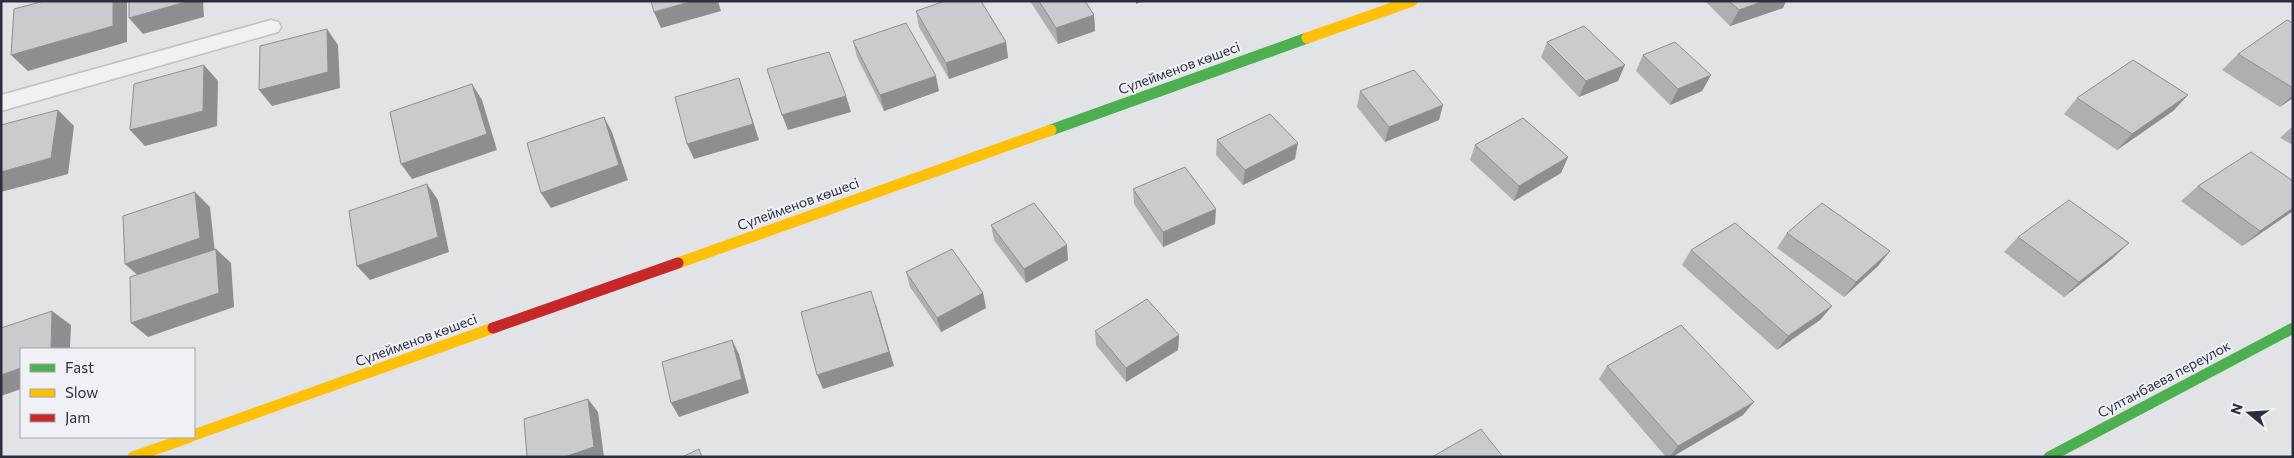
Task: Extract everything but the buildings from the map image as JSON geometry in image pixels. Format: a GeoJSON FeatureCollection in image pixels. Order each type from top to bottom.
{"type":"FeatureCollection","features":[{"type":"Feature","properties":{"kind":"main road","name":"Сүлейменов көшесі"},"geometry":{"type":"LineString","coordinates":[[195,435],[1412,1]]}},
{"type":"Feature","properties":{"kind":"main road","name":"Султанбаева переулок"},"geometry":{"type":"LineString","coordinates":[[2049,457],[2293,328]]}},
{"type":"Feature","properties":{"kind":"main road"},"geometry":{"type":"LineString","coordinates":[[134,457],[187,438]]}},
{"type":"Feature","properties":{"kind":"lane"},"geometry":{"type":"LineString","coordinates":[[1,103],[271,27]]}},
{"type":"Feature","properties":{"kind":"traffic: fast"},"geometry":{"type":"LineString","coordinates":[[1051,130],[1307,38]]}},
{"type":"Feature","properties":{"kind":"traffic: fast"},"geometry":{"type":"LineString","coordinates":[[2049,457],[2293,328]]}},
{"type":"Feature","properties":{"kind":"traffic: slow"},"geometry":{"type":"LineString","coordinates":[[1307,38],[1412,1]]}},
{"type":"Feature","properties":{"kind":"traffic: slow"},"geometry":{"type":"LineString","coordinates":[[678,263],[1051,130]]}},
{"type":"Feature","properties":{"kind":"traffic: slow"},"geometry":{"type":"LineString","coordinates":[[195,435],[493,328]]}},
{"type":"Feature","properties":{"kind":"traffic: slow"},"geometry":{"type":"LineString","coordinates":[[133,457],[187,438]]}},
{"type":"Feature","properties":{"kind":"traffic: jam"},"geometry":{"type":"LineString","coordinates":[[493,328],[678,263]]}}]}
